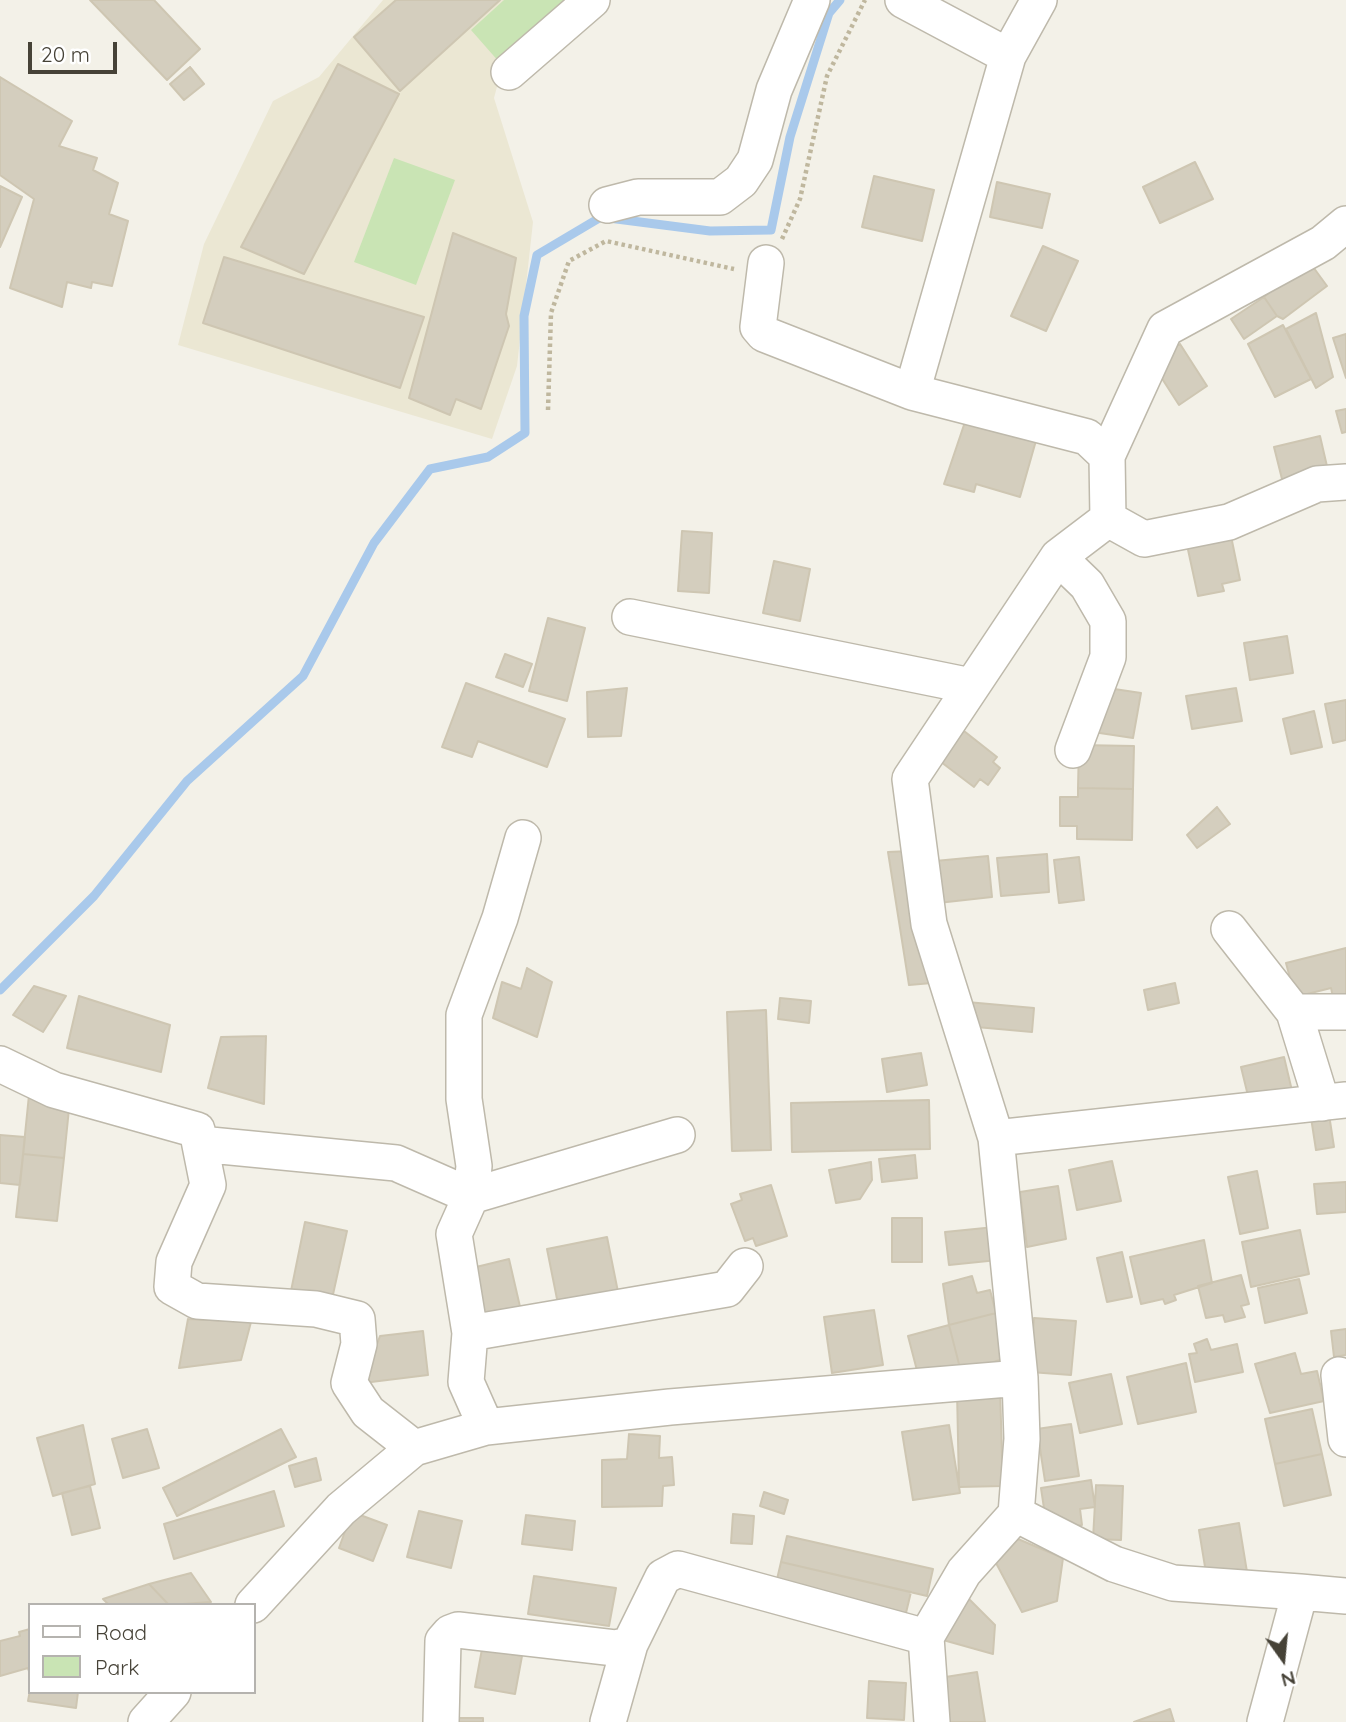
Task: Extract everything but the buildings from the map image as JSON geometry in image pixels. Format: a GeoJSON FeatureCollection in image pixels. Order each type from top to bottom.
{"type":"FeatureCollection","features":[{"type":"Feature","properties":{"kind":"street"},"geometry":{"type":"LineString","coordinates":[[509,72],[592,0]]}},
{"type":"Feature","properties":{"kind":"street"},"geometry":{"type":"LineString","coordinates":[[607,205],[638,197],[720,197],[741,181],[755,160],[774,90],[812,0]]}},
{"type":"Feature","properties":{"kind":"street"},"geometry":{"type":"LineString","coordinates":[[904,0],[1007,56]]}},
{"type":"Feature","properties":{"kind":"street"},"geometry":{"type":"LineString","coordinates":[[912,392],[1007,56],[1039,0]]}},
{"type":"Feature","properties":{"kind":"street"},"geometry":{"type":"LineString","coordinates":[[1108,519],[1107,456],[1164,329],[1323,243],[1346,223]]}},
{"type":"Feature","properties":{"kind":"street"},"geometry":{"type":"LineString","coordinates":[[766,263],[758,327],[764,334],[912,392],[1087,438],[1107,456]]}},
{"type":"Feature","properties":{"kind":"street"},"geometry":{"type":"LineString","coordinates":[[1108,519],[1144,539],[1229,522],[1317,484],[1346,482]]}},
{"type":"Feature","properties":{"kind":"street"},"geometry":{"type":"LineString","coordinates":[[932,1722],[926,1637],[964,1572],[1016,1514],[1022,1439],[1020,1378],[996,1138],[929,924],[909,779],[1058,557],[1108,519]]}},
{"type":"Feature","properties":{"kind":"street"},"geometry":{"type":"LineString","coordinates":[[1058,557],[1087,585],[1108,621],[1108,657],[1073,750]]}},
{"type":"Feature","properties":{"kind":"street"},"geometry":{"type":"LineString","coordinates":[[630,617],[971,686]]}},
{"type":"Feature","properties":{"kind":"street"},"geometry":{"type":"LineString","coordinates":[[486,1427],[466,1382],[470,1333],[454,1234],[471,1196],[474,1166],[464,1099],[464,1016],[500,918],[523,838]]}},
{"type":"Feature","properties":{"kind":"street"},"geometry":{"type":"LineString","coordinates":[[996,1138],[1334,1102],[1294,1012],[1230,929]]}},
{"type":"Feature","properties":{"kind":"street"},"geometry":{"type":"LineString","coordinates":[[1294,1012],[1346,1012]]}},
{"type":"Feature","properties":{"kind":"street"},"geometry":{"type":"LineString","coordinates":[[0,1064],[54,1090],[197,1129],[208,1185],[174,1262],[173,1287],[197,1301],[316,1309],[357,1319],[359,1344],[349,1382],[368,1412],[414,1448]]}},
{"type":"Feature","properties":{"kind":"street"},"geometry":{"type":"LineString","coordinates":[[200,1144],[396,1163],[471,1196],[677,1135]]}},
{"type":"Feature","properties":{"kind":"street"},"geometry":{"type":"LineString","coordinates":[[470,1333],[727,1289],[745,1266]]}},
{"type":"Feature","properties":{"kind":"street"},"geometry":{"type":"LineString","coordinates":[[1339,1375],[1346,1440]]}},
{"type":"Feature","properties":{"kind":"street"},"geometry":{"type":"LineString","coordinates":[[255,1603],[341,1508],[414,1448],[486,1427],[670,1407],[1020,1378]]}},
{"type":"Feature","properties":{"kind":"street"},"geometry":{"type":"LineString","coordinates":[[1016,1514],[1114,1564],[1173,1583],[1346,1596]]}},
{"type":"Feature","properties":{"kind":"street"},"geometry":{"type":"LineString","coordinates":[[608,1722],[630,1644],[663,1577],[678,1569],[926,1637]]}},
{"type":"Feature","properties":{"kind":"street"},"geometry":{"type":"LineString","coordinates":[[1265,1722],[1300,1592]]}},
{"type":"Feature","properties":{"kind":"street"},"geometry":{"type":"LineString","coordinates":[[441,1722],[443,1641],[458,1630],[615,1648],[630,1644]]}},
{"type":"Feature","properties":{"kind":"street"},"geometry":{"type":"LineString","coordinates":[[146,1722],[171,1694]]}},
{"type":"Feature","properties":{"kind":"shaded area"},"geometry":{"type":"Polygon","coordinates":[[[383,0],[574,0],[503,64],[494,98],[533,222],[517,366],[492,439],[178,345],[204,244],[273,101],[319,77],[383,0]]]}},
{"type":"Feature","properties":{"kind":"green space"},"geometry":{"type":"Polygon","coordinates":[[[504,0],[569,0],[500,63],[471,30],[504,0]]]}},
{"type":"Feature","properties":{"kind":"green space"},"geometry":{"type":"Polygon","coordinates":[[[394,158],[455,180],[416,285],[354,262],[394,158]]]}},
{"type":"Feature","properties":{"kind":"waterway"},"geometry":{"type":"LineString","coordinates":[[0,990],[94,896],[187,781],[303,676],[374,543],[430,469],[488,457],[525,433],[524,316],[537,255],[601,217],[710,231],[771,230],[790,137],[829,13],[840,0]]}}]}
